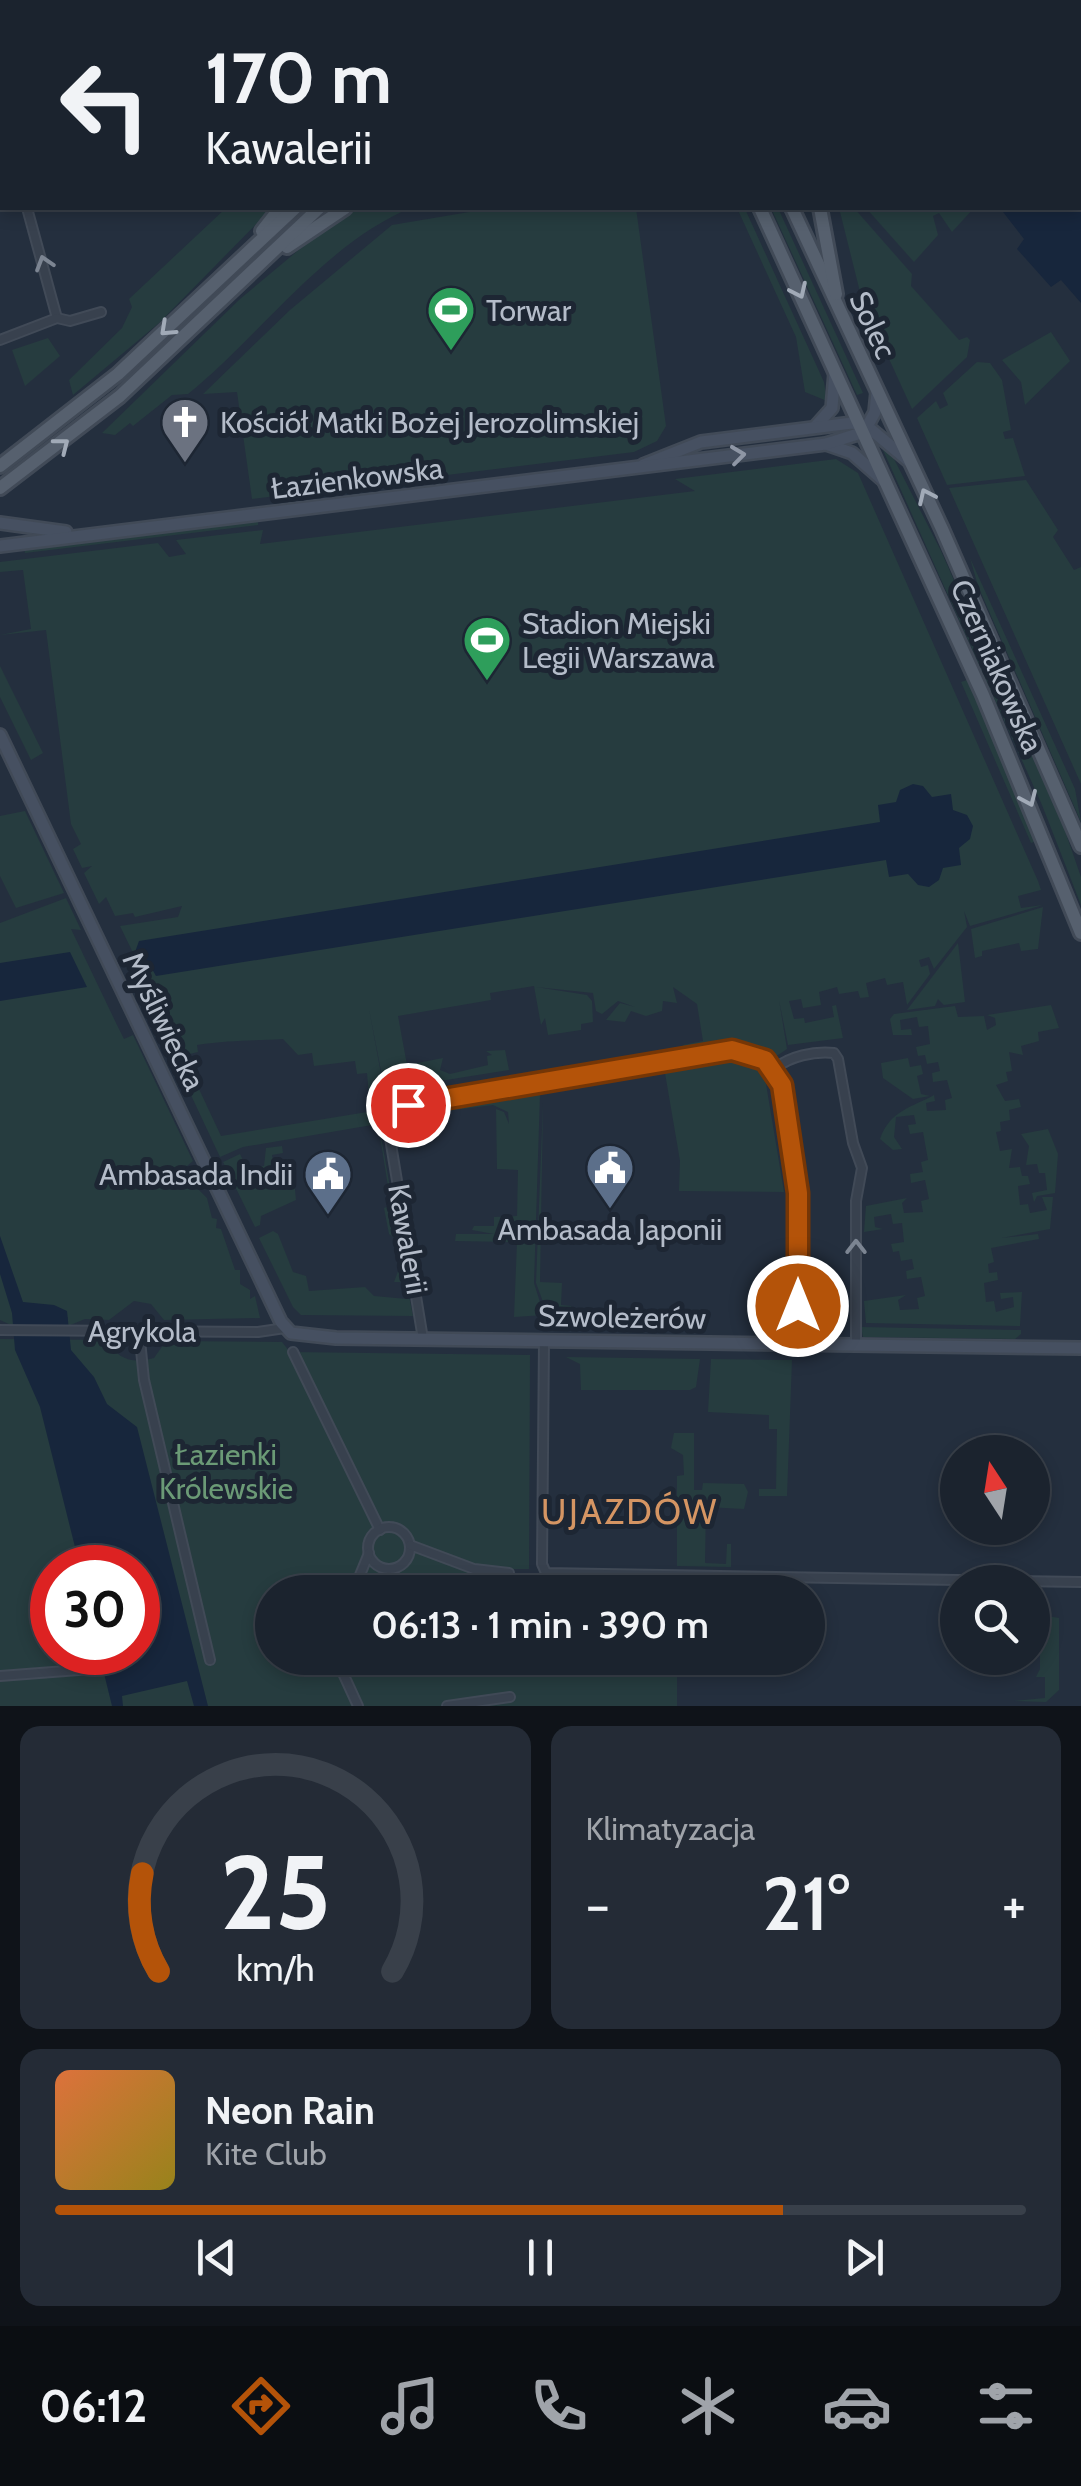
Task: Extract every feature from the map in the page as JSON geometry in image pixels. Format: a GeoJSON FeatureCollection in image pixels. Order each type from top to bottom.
{"type":"FeatureCollection","features":[{"type":"Feature","properties":{"kind":"main road"},"geometry":{"type":"LineString","coordinates":[[236,264],[278,210]]}},
{"type":"Feature","properties":{"kind":"main road"},"geometry":{"type":"LineString","coordinates":[[0,466],[98,392],[293,210]]}},
{"type":"Feature","properties":{"kind":"main road"},"geometry":{"type":"LineString","coordinates":[[0,488],[97,416],[316,210]]}},
{"type":"Feature","properties":{"kind":"main road"},"geometry":{"type":"LineString","coordinates":[[241,282],[341,210]]}},
{"type":"Feature","properties":{"kind":"main road","name":"Solec"},"geometry":{"type":"LineString","coordinates":[[760,210],[864,428]]}},
{"type":"Feature","properties":{"kind":"main road","name":"Solec"},"geometry":{"type":"LineString","coordinates":[[793,210],[911,463]]}},
{"type":"Feature","properties":{"kind":"main road"},"geometry":{"type":"LineString","coordinates":[[820,210],[839,311]]}},
{"type":"Feature","properties":{"kind":"main road","name":"Czerniakowska"},"geometry":{"type":"LineString","coordinates":[[864,428],[1034,812],[1081,933]]}},
{"type":"Feature","properties":{"kind":"main road","name":"Czerniakowska"},"geometry":{"type":"LineString","coordinates":[[911,463],[1081,846]]}},
{"type":"Feature","properties":{"kind":"street"},"geometry":{"type":"LineString","coordinates":[[28,210],[57,318]]}},
{"type":"Feature","properties":{"kind":"street"},"geometry":{"type":"LineString","coordinates":[[0,340],[57,318],[70,321],[101,312]]}},
{"type":"Feature","properties":{"kind":"street"},"geometry":{"type":"LineString","coordinates":[[815,428],[833,404],[835,368]]}},
{"type":"Feature","properties":{"kind":"street"},"geometry":{"type":"LineString","coordinates":[[877,392],[864,428],[911,463]]}},
{"type":"Feature","properties":{"kind":"street","name":"Łazienkowska"},"geometry":{"type":"LineString","coordinates":[[639,467],[690,444],[815,428],[864,428]]}},
{"type":"Feature","properties":{"kind":"street","name":"Łazienkowska"},"geometry":{"type":"LineString","coordinates":[[0,546],[826,444],[864,428]]}},
{"type":"Feature","properties":{"kind":"street"},"geometry":{"type":"LineString","coordinates":[[826,444],[852,452],[889,486]]}},
{"type":"Feature","properties":{"kind":"street","name":"Łazienkowska"},"geometry":{"type":"LineString","coordinates":[[0,523],[80,534]]}},
{"type":"Feature","properties":{"kind":"street","name":"Myśliwiecka"},"geometry":{"type":"LineString","coordinates":[[0,735],[284,1328]]}},
{"type":"Feature","properties":{"kind":"street","name":"Kawalerii"},"geometry":{"type":"LineString","coordinates":[[423,1339],[390,1120],[405,1106],[732,1050],[754,1053],[774,1069]]}},
{"type":"Feature","properties":{"kind":"street"},"geometry":{"type":"LineString","coordinates":[[799,1344],[797,1184],[782,1085],[774,1069],[793,1058],[826,1052],[838,1059],[853,1143],[862,1168],[856,1202],[856,1345]]}},
{"type":"Feature","properties":{"kind":"street","name":"Agrykola"},"geometry":{"type":"LineString","coordinates":[[0,1330],[284,1328]]}},
{"type":"Feature","properties":{"kind":"street","name":"Szwoleżerów"},"geometry":{"type":"LineString","coordinates":[[284,1328],[302,1337],[1081,1348]]}},
{"type":"Feature","properties":{"kind":"street"},"geometry":{"type":"LineString","coordinates":[[139,1330],[144,1380],[210,1660]]}},
{"type":"Feature","properties":{"kind":"street"},"geometry":{"type":"LineString","coordinates":[[544,1341],[542,1564],[546,1573],[1081,1582]]}},
{"type":"Feature","properties":{"kind":"street"},"geometry":{"type":"LineString","coordinates":[[294,1352],[380,1530]]}},
{"type":"Feature","properties":{"kind":"street"},"geometry":{"type":"LineString","coordinates":[[360,1575],[371,1538],[380,1530],[399,1530],[410,1545],[474,1568],[509,1573]]}},
{"type":"Feature","properties":{"kind":"street"},"geometry":{"type":"LineString","coordinates":[[369,1553],[378,1566],[392,1569],[406,1561],[410,1545]]}},
{"type":"Feature","properties":{"kind":"street"},"geometry":{"type":"LineString","coordinates":[[0,1676],[30,1674]]}},
{"type":"Feature","properties":{"kind":"street"},"geometry":{"type":"LineString","coordinates":[[344,1675],[358,1706]]}},
{"type":"Feature","properties":{"kind":"street"},"geometry":{"type":"LineString","coordinates":[[447,1706],[510,1696]]}},
{"type":"Feature","properties":{"kind":"green space"},"geometry":{"type":"Polygon","coordinates":[[[224,210],[270,210],[159,323],[73,395],[69,380],[122,328],[132,307],[129,299],[224,210]]]}},
{"type":"Feature","properties":{"kind":"green space"},"geometry":{"type":"Polygon","coordinates":[[[356,210],[407,210],[350,243],[188,394],[172,395],[115,435],[102,433],[240,299],[319,233],[356,210]]]}},
{"type":"Feature","properties":{"kind":"green space","name":"Torwar"},"geometry":{"type":"Polygon","coordinates":[[[481,210],[636,210],[666,426],[657,441],[634,452],[252,499],[237,392],[203,394],[290,310],[392,225],[481,210]]]}},
{"type":"Feature","properties":{"kind":"green space"},"geometry":{"type":"Polygon","coordinates":[[[738,210],[746,211],[824,382],[827,401],[805,392],[796,337],[738,210]]]}},
{"type":"Feature","properties":{"kind":"green space"},"geometry":{"type":"Polygon","coordinates":[[[772,210],[779,210],[863,393],[857,395],[772,210]]]}},
{"type":"Feature","properties":{"kind":"green space"},"geometry":{"type":"Polygon","coordinates":[[[840,210],[856,210],[912,274],[911,286],[959,340],[970,340],[967,357],[912,409],[862,300],[840,210]]]}},
{"type":"Feature","properties":{"kind":"green space"},"geometry":{"type":"Polygon","coordinates":[[[868,210],[972,210],[952,232],[939,213],[933,216],[938,235],[914,262],[868,210]]]}},
{"type":"Feature","properties":{"kind":"green space"},"geometry":{"type":"Polygon","coordinates":[[[1051,332],[1070,361],[1025,405],[1021,382],[1002,360],[1051,332]]]}},
{"type":"Feature","properties":{"kind":"green space"},"geometry":{"type":"Polygon","coordinates":[[[48,338],[60,356],[25,386],[12,350],[48,338]]]}},
{"type":"Feature","properties":{"kind":"green space"},"geometry":{"type":"Polygon","coordinates":[[[977,362],[990,363],[1002,380],[1011,430],[1003,432],[1005,439],[1013,438],[1025,476],[947,485],[917,418],[936,401],[940,409],[948,405],[943,393],[977,362]]]}},
{"type":"Feature","properties":{"kind":"green space"},"geometry":{"type":"Polygon","coordinates":[[[879,441],[893,457],[941,551],[1064,828],[1081,877],[1081,905],[1042,805],[879,441]]]}},
{"type":"Feature","properties":{"kind":"green space"},"geometry":{"type":"Polygon","coordinates":[[[836,459],[858,473],[1038,881],[1041,890],[1018,896],[1021,908],[1043,905],[970,926],[964,911],[967,927],[934,969],[929,957],[919,960],[921,967],[928,965],[930,974],[907,1005],[903,982],[887,985],[885,978],[866,983],[869,997],[860,998],[858,991],[839,994],[837,987],[819,992],[821,1005],[803,1008],[801,999],[789,1001],[794,1019],[804,1018],[805,1023],[834,1017],[832,1006],[836,1005],[843,1038],[788,1045],[779,1000],[787,1049],[772,1059],[742,1045],[684,1053],[683,1045],[703,1041],[697,1004],[673,987],[677,1003],[663,1001],[662,1011],[646,1016],[631,1011],[625,1022],[606,1020],[620,1003],[635,1007],[618,1001],[602,1014],[596,1011],[593,993],[536,987],[587,995],[592,1001],[593,1022],[581,1024],[581,1030],[548,1035],[545,1018],[541,1025],[534,986],[490,993],[491,1000],[398,1016],[407,1065],[443,1058],[440,1070],[450,1074],[488,1065],[487,1056],[492,1055],[486,1051],[505,1050],[509,1070],[396,1088],[393,1076],[387,1076],[385,1091],[369,1009],[386,1101],[376,1103],[375,1094],[369,1095],[367,1073],[357,1074],[355,1061],[314,1066],[312,1053],[298,1055],[283,1039],[197,1045],[198,1052],[173,1058],[147,1004],[153,994],[120,926],[178,917],[182,906],[135,917],[133,913],[115,916],[106,897],[99,904],[84,873],[92,866],[82,868],[73,849],[81,844],[71,824],[46,630],[0,635],[31,629],[23,570],[0,572],[0,562],[158,543],[169,557],[186,554],[176,540],[263,530],[260,544],[695,491],[675,479],[836,459]]]}},
{"type":"Feature","properties":{"kind":"green space"},"geometry":{"type":"Polygon","coordinates":[[[1026,480],[1058,530],[1053,537],[1074,570],[1081,567],[1081,784],[949,488],[1026,480]]]}},
{"type":"Feature","properties":{"kind":"green space"},"geometry":{"type":"Polygon","coordinates":[[[258,520],[258,525],[25,553],[24,549],[258,520]]]}},
{"type":"Feature","properties":{"kind":"green space"},"geometry":{"type":"Polygon","coordinates":[[[970,558],[1075,789],[1081,822],[978,586],[970,558]]]}},
{"type":"Feature","properties":{"kind":"green space"},"geometry":{"type":"Polygon","coordinates":[[[0,666],[43,753],[31,760],[0,697],[0,666]]]}},
{"type":"Feature","properties":{"kind":"green space"},"geometry":{"type":"Polygon","coordinates":[[[967,680],[1037,841],[1031,843],[961,682],[967,680]]]}},
{"type":"Feature","properties":{"kind":"green space"},"geometry":{"type":"Polygon","coordinates":[[[25,811],[64,893],[16,908],[0,876],[0,816],[25,811]]]}},
{"type":"Feature","properties":{"kind":"green space"},"geometry":{"type":"Polygon","coordinates":[[[66,898],[81,930],[71,929],[117,1025],[124,1039],[133,1035],[193,1161],[181,1171],[184,1176],[195,1170],[197,1188],[207,1198],[212,1218],[217,1219],[216,1228],[221,1229],[235,1270],[240,1270],[240,1284],[250,1290],[250,1299],[255,1296],[260,1318],[164,1320],[151,1304],[134,1301],[109,1320],[85,1319],[68,1326],[68,1317],[13,1317],[13,1326],[0,1320],[0,923],[66,898]]]}},
{"type":"Feature","properties":{"kind":"green space"},"geometry":{"type":"Polygon","coordinates":[[[1043,907],[1038,949],[1021,951],[1019,943],[982,951],[982,956],[975,958],[971,929],[1043,907]]]}},
{"type":"Feature","properties":{"kind":"green space"},"geometry":{"type":"Polygon","coordinates":[[[958,943],[965,1002],[944,1005],[938,999],[935,1006],[907,1010],[958,943]]]}},
{"type":"Feature","properties":{"kind":"green space"},"geometry":{"type":"Polygon","coordinates":[[[1051,1005],[1059,1028],[1038,1032],[1039,1041],[1021,1046],[1023,1055],[1009,1052],[1012,1071],[1006,1072],[1008,1081],[996,1085],[1005,1101],[1019,1099],[1021,1107],[1009,1110],[1010,1120],[1000,1122],[1001,1131],[996,1132],[1000,1151],[1012,1149],[1009,1168],[1020,1167],[1022,1176],[1028,1176],[1030,1184],[1018,1186],[1020,1205],[1028,1204],[1030,1213],[1047,1210],[1042,1197],[1053,1197],[1050,1229],[1001,1238],[1038,1234],[1039,1239],[991,1248],[994,1262],[988,1264],[989,1273],[997,1272],[998,1280],[984,1283],[986,1302],[994,1301],[996,1312],[1014,1307],[1013,1297],[1001,1299],[1000,1293],[1022,1292],[1020,1326],[866,1323],[864,1301],[906,1295],[898,1300],[900,1310],[919,1309],[917,1298],[925,1296],[921,1277],[907,1279],[906,1271],[914,1269],[912,1259],[901,1261],[899,1251],[893,1252],[891,1244],[904,1242],[902,1223],[893,1224],[891,1214],[874,1217],[875,1227],[883,1229],[864,1232],[866,1206],[907,1198],[902,1203],[904,1213],[923,1212],[921,1201],[929,1199],[925,1180],[911,1183],[910,1174],[923,1172],[921,1162],[928,1160],[923,1132],[910,1134],[908,1125],[916,1124],[914,1115],[896,1117],[894,1137],[902,1149],[893,1150],[880,1139],[884,1129],[890,1122],[903,1111],[934,1095],[935,1101],[926,1103],[927,1111],[946,1110],[945,1100],[952,1098],[947,1080],[933,1082],[932,1073],[940,1071],[938,1062],[927,1064],[925,1055],[918,1056],[916,1047],[930,1044],[928,1026],[919,1027],[917,1017],[900,1020],[901,1030],[911,1029],[912,1035],[893,1035],[890,1019],[894,1014],[955,1006],[958,1017],[984,1016],[987,1030],[996,1025],[995,1018],[987,1015],[1051,1005]]]}},
{"type":"Feature","properties":{"kind":"green space"},"geometry":{"type":"Polygon","coordinates":[[[908,1058],[910,1067],[921,1065],[923,1074],[917,1076],[921,1094],[930,1096],[913,1099],[883,1078],[881,1063],[908,1058]]]}},
{"type":"Feature","properties":{"kind":"green space"},"geometry":{"type":"Polygon","coordinates":[[[744,1059],[764,1072],[784,1192],[679,1191],[680,1161],[665,1073],[744,1059]]]}},
{"type":"Feature","properties":{"kind":"green space"},"geometry":{"type":"Polygon","coordinates":[[[191,1072],[221,1136],[367,1112],[368,1116],[383,1114],[379,1127],[398,1233],[396,1240],[389,1234],[384,1208],[391,1205],[378,1124],[243,1147],[220,1157],[182,1076],[191,1072]]]}},
{"type":"Feature","properties":{"kind":"green space"},"geometry":{"type":"Polygon","coordinates":[[[540,1094],[534,1283],[544,1315],[514,1317],[517,1242],[455,1241],[456,1234],[494,1234],[472,1230],[474,1226],[494,1226],[494,1217],[517,1216],[518,1170],[497,1169],[496,1109],[504,1112],[509,1124],[508,1112],[493,1105],[446,1111],[445,1126],[440,1129],[440,1111],[540,1094]]]}},
{"type":"Feature","properties":{"kind":"green space"},"geometry":{"type":"Polygon","coordinates":[[[543,1103],[540,1282],[562,1283],[561,1305],[571,1306],[575,1320],[549,1318],[536,1283],[543,1103]]]}},
{"type":"Feature","properties":{"kind":"green space"},"geometry":{"type":"Polygon","coordinates":[[[1048,1129],[1058,1154],[1055,1193],[1037,1196],[1034,1202],[1032,1193],[1047,1190],[1045,1173],[1039,1173],[1037,1164],[1026,1165],[1029,1146],[1021,1134],[1048,1129]]]}},
{"type":"Feature","properties":{"kind":"green space"},"geometry":{"type":"Polygon","coordinates":[[[282,1146],[283,1153],[272,1155],[277,1184],[294,1179],[296,1200],[261,1216],[260,1225],[255,1227],[223,1162],[240,1154],[247,1169],[264,1166],[266,1148],[282,1146]]]}},
{"type":"Feature","properties":{"kind":"green space"},"geometry":{"type":"Polygon","coordinates":[[[273,1231],[278,1234],[293,1272],[306,1276],[309,1291],[365,1287],[374,1296],[407,1299],[405,1282],[394,1282],[400,1266],[404,1271],[413,1316],[301,1315],[293,1307],[259,1238],[273,1231]]]}},
{"type":"Feature","properties":{"kind":"green space"},"geometry":{"type":"Polygon","coordinates":[[[861,1327],[1021,1330],[1021,1334],[1015,1339],[863,1337],[861,1327]]]}},
{"type":"Feature","properties":{"kind":"green space","name":"Łazienki Królewskie"},"geometry":{"type":"Polygon","coordinates":[[[0,1339],[107,1340],[121,1356],[140,1361],[154,1358],[166,1341],[282,1342],[290,1352],[530,1355],[529,1569],[509,1569],[509,1575],[255,1575],[255,1675],[677,1675],[677,1706],[0,1706],[0,1339]]]}},
{"type":"Feature","properties":{"kind":"green space"},"geometry":{"type":"Polygon","coordinates":[[[566,1357],[700,1359],[696,1387],[690,1390],[581,1390],[580,1364],[566,1357]]]}},
{"type":"Feature","properties":{"kind":"green space"},"geometry":{"type":"Polygon","coordinates":[[[711,1359],[792,1360],[787,1496],[759,1496],[759,1489],[776,1489],[777,1429],[769,1429],[769,1415],[708,1412],[711,1359]]]}},
{"type":"Feature","properties":{"kind":"green space"},"geometry":{"type":"Polygon","coordinates":[[[674,1433],[694,1433],[694,1490],[702,1490],[703,1483],[744,1484],[748,1492],[744,1509],[706,1507],[705,1563],[726,1564],[727,1544],[731,1544],[731,1567],[677,1566],[677,1476],[684,1475],[683,1455],[671,1448],[674,1433]]]}},
{"type":"Feature","properties":{"kind":"green space"},"geometry":{"type":"Polygon","coordinates":[[[1050,1616],[1059,1618],[1059,1690],[1046,1702],[1014,1701],[1045,1698],[1045,1677],[1036,1677],[1050,1675],[1050,1616]]]}},
{"type":"Feature","properties":{"kind":"water"},"geometry":{"type":"Polygon","coordinates":[[[1002,210],[1081,210],[1081,303],[1061,280],[1051,287],[1017,249],[1024,239],[1002,210]]]}},
{"type":"Feature","properties":{"kind":"water"},"geometry":{"type":"Polygon","coordinates":[[[913,784],[923,786],[932,797],[951,794],[953,810],[967,815],[973,826],[970,839],[959,848],[961,865],[943,868],[939,880],[929,887],[918,885],[908,874],[889,877],[886,860],[156,976],[148,962],[137,961],[134,955],[139,941],[880,822],[878,805],[896,802],[900,790],[913,784]]]}},
{"type":"Feature","properties":{"kind":"water"},"geometry":{"type":"Polygon","coordinates":[[[70,952],[87,987],[0,1001],[0,963],[70,952]]]}},
{"type":"Feature","properties":{"kind":"water"},"geometry":{"type":"Polygon","coordinates":[[[0,1236],[23,1302],[54,1305],[67,1311],[71,1350],[94,1377],[107,1404],[137,1427],[208,1706],[194,1706],[187,1681],[122,1696],[123,1706],[112,1706],[104,1675],[160,1675],[160,1545],[74,1545],[40,1407],[15,1350],[12,1313],[0,1274],[0,1236]]]}},
{"type":"Feature","properties":{"kind":"place","name":"Torwar"},"geometry":{"type":"Point","coordinates":[451,352]}},
{"type":"Feature","properties":{"kind":"place","name":"Kościół Matki Bożej Jerozolimskiej"},"geometry":{"type":"Point","coordinates":[185,464]}},
{"type":"Feature","properties":{"kind":"place","name":"Stadion Miejski Legii Warszawa"},"geometry":{"type":"Point","coordinates":[487,682]}},
{"type":"Feature","properties":{"kind":"place","name":"Ambasada Japonii"},"geometry":{"type":"Point","coordinates":[610,1210]}},
{"type":"Feature","properties":{"kind":"place","name":"Ambasada Indii"},"geometry":{"type":"Point","coordinates":[328,1216]}},
{"type":"Feature","properties":{"kind":"district","name":"UJAZDÓW"},"geometry":{"type":"Point","coordinates":[630,1511]}},
{"type":"Feature","properties":{"kind":"route"},"geometry":{"type":"LineString","coordinates":[[408,1105],[732,1050],[754,1053],[770,1064],[782,1085],[798,1193],[798,1306]]}}]}
